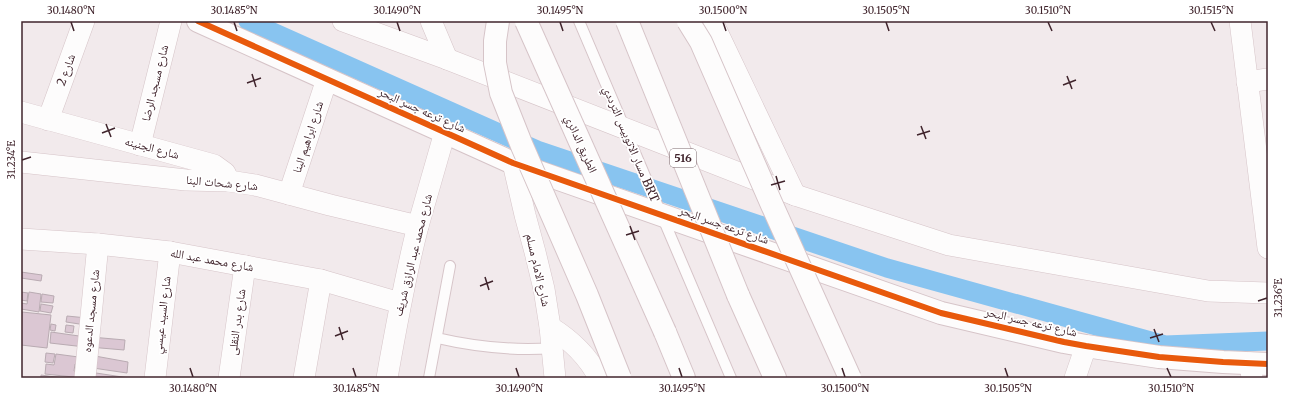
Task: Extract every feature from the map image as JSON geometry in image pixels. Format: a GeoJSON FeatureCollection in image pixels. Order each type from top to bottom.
{"type":"FeatureCollection","features":[{"type":"Feature","properties":{"kind":"main road","name":"شارع ترعه جسر البحر"},"geometry":{"type":"LineString","coordinates":[[198,21],[513,163],[941,313],[1086,346],[1160,357],[1257,368]]}},
{"type":"Feature","properties":{"kind":"main road"},"geometry":{"type":"LineString","coordinates":[[498,21],[495,41],[495,63],[501,93],[522,146],[587,295],[620,378]]}},
{"type":"Feature","properties":{"kind":"main road","name":"الطريق الدائري"},"geometry":{"type":"LineString","coordinates":[[526,21],[665,332],[684,378]]}},
{"type":"Feature","properties":{"kind":"main road","name":"516"},"geometry":{"type":"LineString","coordinates":[[627,21],[738,295],[775,378]]}},
{"type":"Feature","properties":{"kind":"main road"},"geometry":{"type":"LineString","coordinates":[[688,21],[701,42],[850,378]]}},
{"type":"Feature","properties":{"kind":"street","name":"شارع 2"},"geometry":{"type":"LineString","coordinates":[[48,120],[84,21]]}},
{"type":"Feature","properties":{"kind":"street","name":"شارع مسجد الرضا"},"geometry":{"type":"LineString","coordinates":[[140,144],[171,21]]}},
{"type":"Feature","properties":{"kind":"street"},"geometry":{"type":"LineString","coordinates":[[343,21],[447,59],[795,195],[949,245],[1208,291],[1268,293]]}},
{"type":"Feature","properties":{"kind":"street"},"geometry":{"type":"LineString","coordinates":[[431,21],[447,59]]}},
{"type":"Feature","properties":{"kind":"street"},"geometry":{"type":"LineString","coordinates":[[712,21],[795,195]]}},
{"type":"Feature","properties":{"kind":"street"},"geometry":{"type":"LineString","coordinates":[[1240,21],[1268,248]]}},
{"type":"Feature","properties":{"kind":"street","name":"شارع ابراهيم البنا"},"geometry":{"type":"LineString","coordinates":[[289,194],[327,79]]}},
{"type":"Feature","properties":{"kind":"street"},"geometry":{"type":"LineString","coordinates":[[1247,82],[1268,79]]}},
{"type":"Feature","properties":{"kind":"street","name":"شارع الجنينه"},"geometry":{"type":"LineString","coordinates":[[21,112],[214,165],[225,173],[229,181]]}},
{"type":"Feature","properties":{"kind":"street","name":"شارع محمد عبد الرازق شريف"},"geometry":{"type":"LineString","coordinates":[[387,378],[400,303],[418,226],[445,132]]}},
{"type":"Feature","properties":{"kind":"street","name":"شارع شحات البنا"},"geometry":{"type":"LineString","coordinates":[[21,162],[186,180],[229,181],[255,185],[418,226]]}},
{"type":"Feature","properties":{"kind":"street","name":"شارع الامام مسلم"},"geometry":{"type":"LineString","coordinates":[[513,163],[524,215],[544,289],[553,348],[555,378]]}},
{"type":"Feature","properties":{"kind":"street","name":"شارع محمد عبد الله"},"geometry":{"type":"LineString","coordinates":[[21,239],[98,244],[170,252],[321,280],[400,303]]}},
{"type":"Feature","properties":{"kind":"street","name":"شارع مسجد الدعوه"},"geometry":{"type":"LineString","coordinates":[[85,378],[98,244]]}},
{"type":"Feature","properties":{"kind":"street","name":"شارع السيد عيسي"},"geometry":{"type":"LineString","coordinates":[[155,378],[170,252]]}},
{"type":"Feature","properties":{"kind":"street","name":"شارع بدر النقلى"},"geometry":{"type":"LineString","coordinates":[[229,378],[244,266]]}},
{"type":"Feature","properties":{"kind":"street"},"geometry":{"type":"LineString","coordinates":[[304,378],[321,280]]}},
{"type":"Feature","properties":{"kind":"street"},"geometry":{"type":"LineString","coordinates":[[550,327],[571,341],[580,350],[589,360],[599,378]]}},
{"type":"Feature","properties":{"kind":"street"},"geometry":{"type":"LineString","coordinates":[[1075,378],[1086,346]]}},
{"type":"Feature","properties":{"kind":"lane","name":"مسار الاتوبيس الترددي BRT"},"geometry":{"type":"LineString","coordinates":[[579,21],[731,378]]}},
{"type":"Feature","properties":{"kind":"lane"},"geometry":{"type":"LineString","coordinates":[[429,378],[450,266]]}},
{"type":"Feature","properties":{"kind":"lane"},"geometry":{"type":"LineString","coordinates":[[437,338],[483,347],[506,349],[553,348]]}},
{"type":"Feature","properties":{"kind":"building"},"geometry":{"type":"Polygon","coordinates":[[[21,272],[42,275],[41,281],[21,278],[21,272]]]}},
{"type":"Feature","properties":{"kind":"building"},"geometry":{"type":"Polygon","coordinates":[[[21,292],[28,293],[27,301],[21,300],[21,292]]]}},
{"type":"Feature","properties":{"kind":"building"},"geometry":{"type":"Polygon","coordinates":[[[29,292],[41,294],[39,312],[21,309],[21,303],[27,304],[29,292]]]}},
{"type":"Feature","properties":{"kind":"building"},"geometry":{"type":"Polygon","coordinates":[[[42,294],[54,296],[53,303],[41,302],[42,294]]]}},
{"type":"Feature","properties":{"kind":"building"},"geometry":{"type":"Polygon","coordinates":[[[41,304],[53,306],[51,313],[40,311],[41,304]]]}},
{"type":"Feature","properties":{"kind":"building"},"geometry":{"type":"Polygon","coordinates":[[[22,312],[51,315],[47,348],[21,345],[22,312]]]}},
{"type":"Feature","properties":{"kind":"building"},"geometry":{"type":"Polygon","coordinates":[[[67,316],[87,318],[86,325],[66,322],[67,316]]]}},
{"type":"Feature","properties":{"kind":"building"},"geometry":{"type":"Polygon","coordinates":[[[51,324],[56,325],[55,331],[50,330],[51,324]]]}},
{"type":"Feature","properties":{"kind":"building"},"geometry":{"type":"Polygon","coordinates":[[[66,325],[74,326],[73,333],[65,332],[66,325]]]}},
{"type":"Feature","properties":{"kind":"building"},"geometry":{"type":"Polygon","coordinates":[[[51,332],[86,337],[85,347],[50,343],[51,332]]]}},
{"type":"Feature","properties":{"kind":"building"},"geometry":{"type":"Polygon","coordinates":[[[91,337],[125,340],[124,350],[89,347],[91,337]]]}},
{"type":"Feature","properties":{"kind":"building"},"geometry":{"type":"Polygon","coordinates":[[[46,353],[55,354],[53,363],[45,362],[46,353]]]}},
{"type":"Feature","properties":{"kind":"building"},"geometry":{"type":"Polygon","coordinates":[[[56,354],[86,358],[85,365],[75,364],[74,371],[84,373],[83,378],[45,374],[46,364],[54,365],[56,354]]]}},
{"type":"Feature","properties":{"kind":"building"},"geometry":{"type":"Polygon","coordinates":[[[95,356],[128,362],[127,373],[93,368],[95,356]]]}},
{"type":"Feature","properties":{"kind":"building"},"geometry":{"type":"Polygon","coordinates":[[[96,373],[129,378],[95,378],[96,373]]]}},
{"type":"Feature","properties":{"kind":"building"},"geometry":{"type":"Polygon","coordinates":[[[41,375],[63,378],[41,378],[41,375]]]}},
{"type":"Feature","properties":{"kind":"waterway"},"geometry":{"type":"LineString","coordinates":[[248,21],[537,150],[887,268],[1165,345],[1268,341]]}},
{"type":"Feature","properties":{"kind":"cycle path"},"geometry":{"type":"LineString","coordinates":[[198,21],[513,163],[941,313],[1086,346],[1159,357],[1268,364]]}}]}
